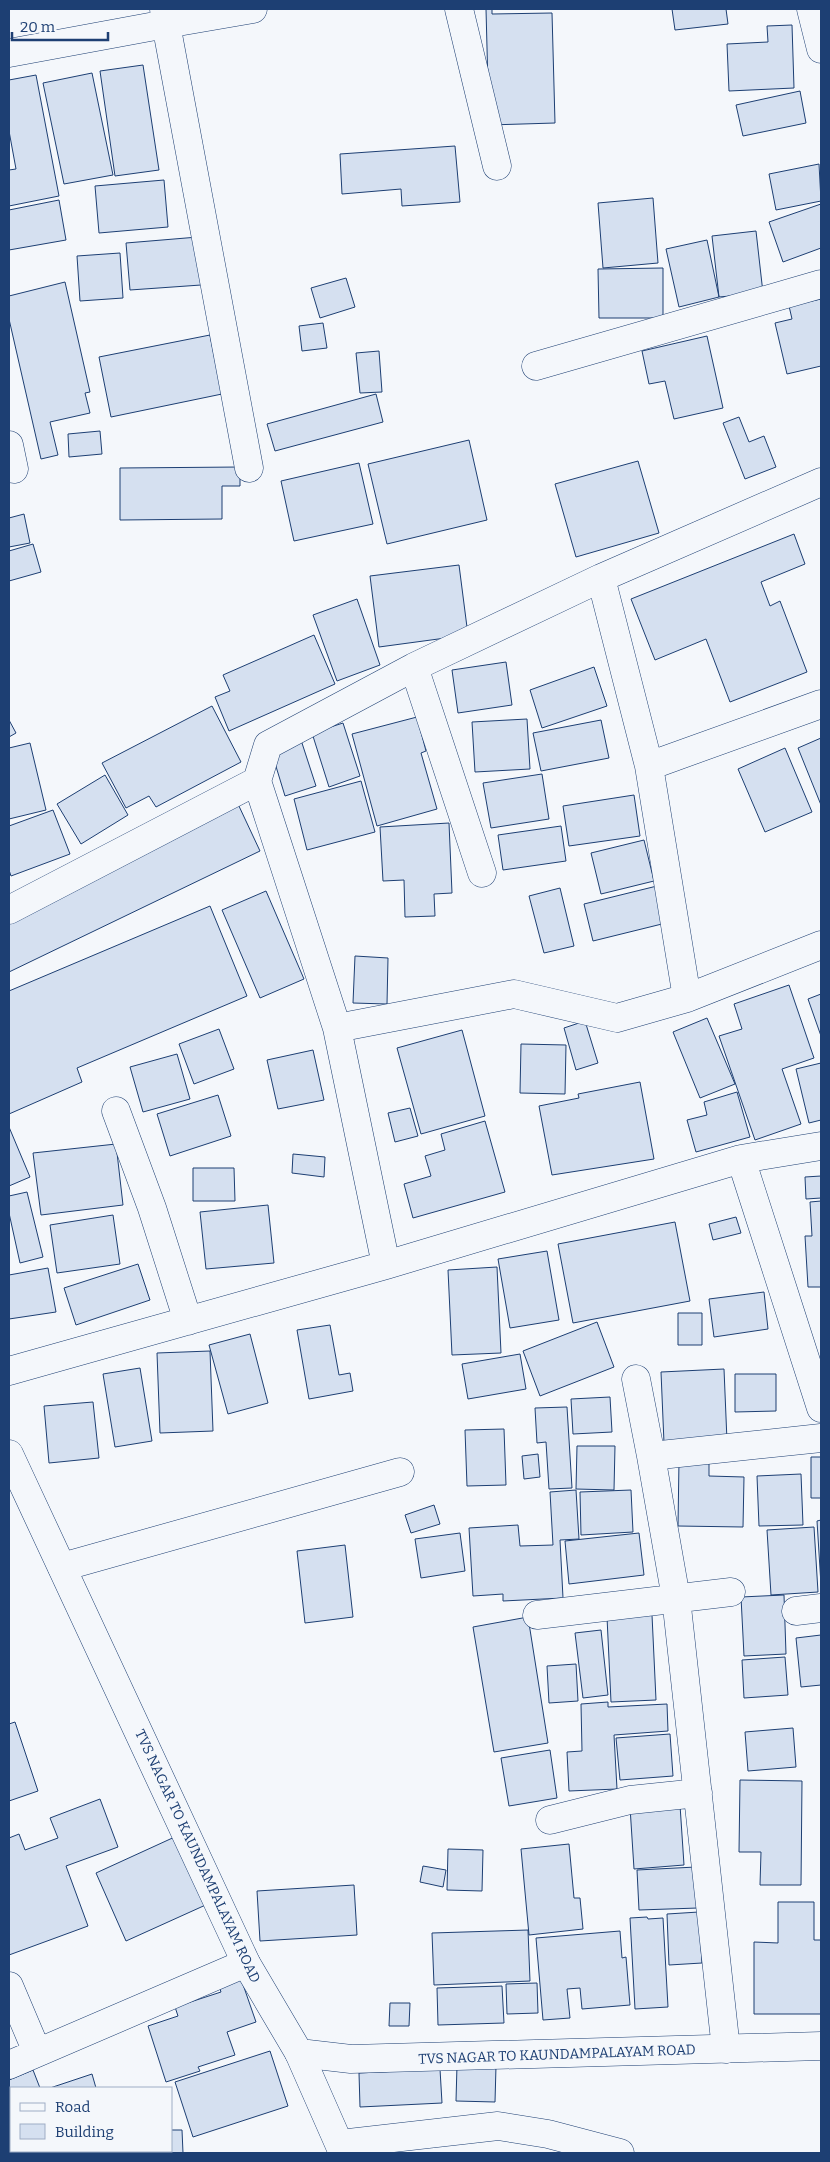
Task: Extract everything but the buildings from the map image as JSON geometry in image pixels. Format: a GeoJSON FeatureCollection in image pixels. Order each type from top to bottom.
{"type":"FeatureCollection","features":[{"type":"Feature","properties":{"kind":"street"},"geometry":{"type":"LineString","coordinates":[[9,53],[165,16],[253,9]]}},
{"type":"Feature","properties":{"kind":"street"},"geometry":{"type":"LineString","coordinates":[[459,9],[497,166]]}},
{"type":"Feature","properties":{"kind":"street"},"geometry":{"type":"LineString","coordinates":[[811,9],[821,49]]}},
{"type":"Feature","properties":{"kind":"street"},"geometry":{"type":"LineString","coordinates":[[165,16],[249,468]]}},
{"type":"Feature","properties":{"kind":"street"},"geometry":{"type":"LineString","coordinates":[[536,366],[821,284]]}},
{"type":"Feature","properties":{"kind":"street"},"geometry":{"type":"LineString","coordinates":[[386,1266],[337,1028],[257,781],[268,745],[414,668],[601,578],[821,482]]}},
{"type":"Feature","properties":{"kind":"street"},"geometry":{"type":"LineString","coordinates":[[601,578],[649,766],[687,998]]}},
{"type":"Feature","properties":{"kind":"street"},"geometry":{"type":"LineString","coordinates":[[414,668],[482,874]]}},
{"type":"Feature","properties":{"kind":"street"},"geometry":{"type":"LineString","coordinates":[[649,766],[821,704]]}},
{"type":"Feature","properties":{"kind":"street"},"geometry":{"type":"LineString","coordinates":[[9,910],[257,781]]}},
{"type":"Feature","properties":{"kind":"street"},"geometry":{"type":"LineString","coordinates":[[337,1028],[514,994],[617,1018],[687,998],[821,945]]}},
{"type":"Feature","properties":{"kind":"street"},"geometry":{"type":"LineString","coordinates":[[116,1111],[152,1208],[188,1321]]}},
{"type":"Feature","properties":{"kind":"street"},"geometry":{"type":"LineString","coordinates":[[9,1372],[386,1266],[741,1159],[821,1146]]}},
{"type":"Feature","properties":{"kind":"street"},"geometry":{"type":"LineString","coordinates":[[741,1159],[821,1408]]}},
{"type":"Feature","properties":{"kind":"street"},"geometry":{"type":"LineString","coordinates":[[636,1379],[652,1456],[676,1598],[726,2049]]}},
{"type":"Feature","properties":{"kind":"street"},"geometry":{"type":"LineString","coordinates":[[652,1456],[821,1438]]}},
{"type":"Feature","properties":{"kind":"street","name":"TVS NAGAR TO KAUNDAMPALAYAM ROAD"},"geometry":{"type":"LineString","coordinates":[[9,1454],[246,1963],[299,2053],[351,2059],[821,2046]]}},
{"type":"Feature","properties":{"kind":"street"},"geometry":{"type":"LineString","coordinates":[[62,1567],[400,1472]]}},
{"type":"Feature","properties":{"kind":"street"},"geometry":{"type":"LineString","coordinates":[[537,1615],[731,1592]]}},
{"type":"Feature","properties":{"kind":"street"},"geometry":{"type":"LineString","coordinates":[[550,1820],[630,1800],[698,1793]]}},
{"type":"Feature","properties":{"kind":"street"},"geometry":{"type":"LineString","coordinates":[[9,2064],[246,1963]]}},
{"type":"Feature","properties":{"kind":"street"},"geometry":{"type":"LineString","coordinates":[[9,1986],[37,2052]]}},
{"type":"Feature","properties":{"kind":"street"},"geometry":{"type":"LineString","coordinates":[[299,2053],[342,2149],[498,2126],[548,2134],[620,2153]]}}]}
